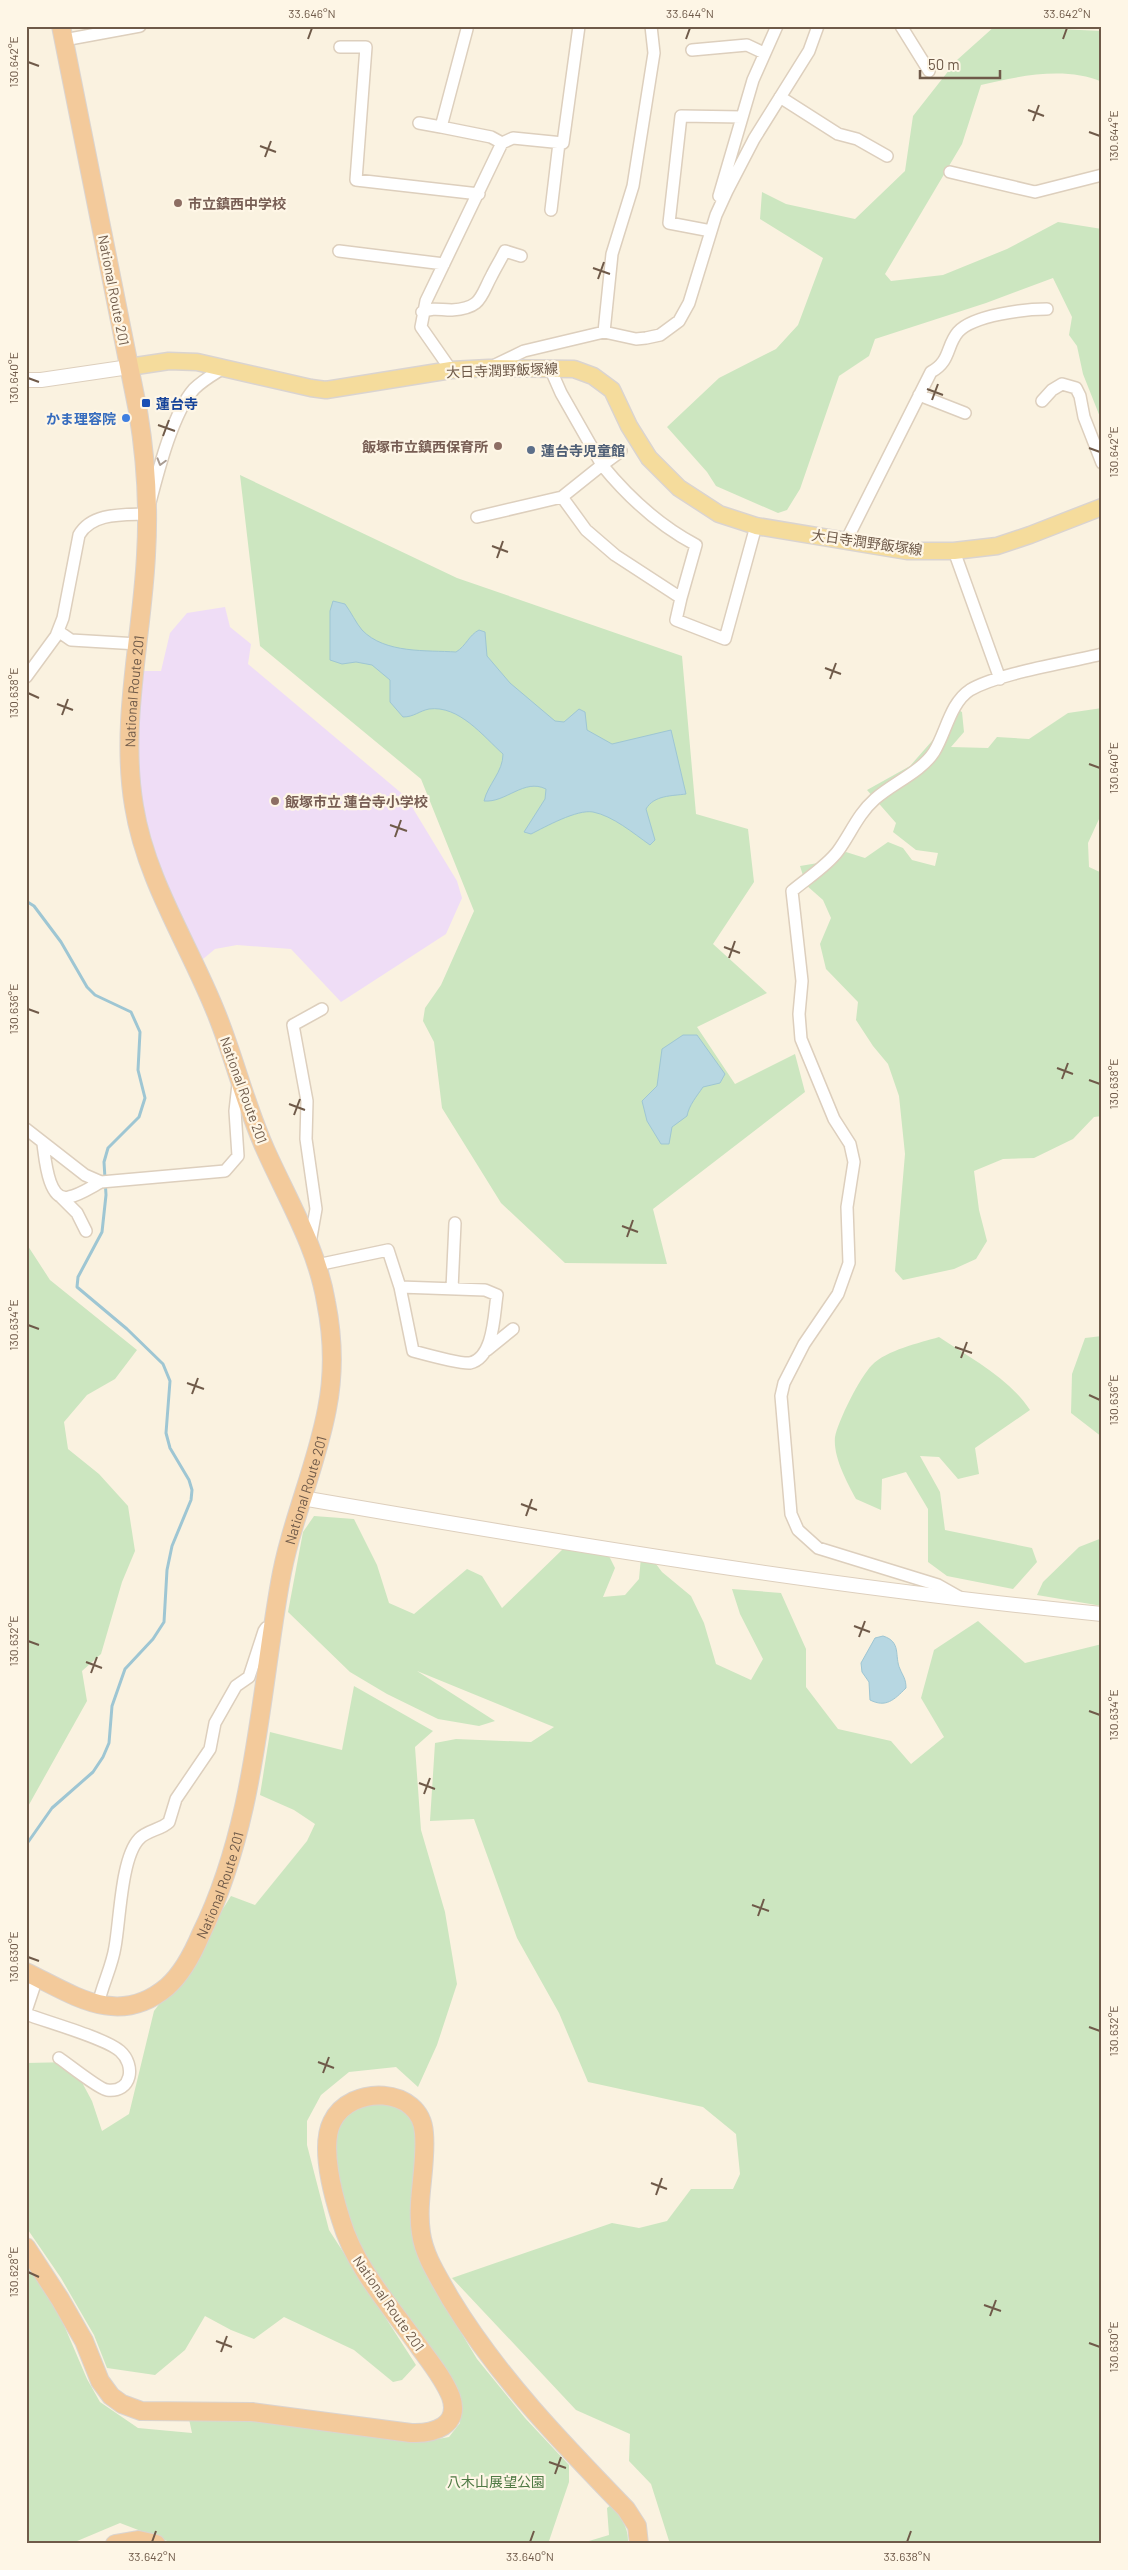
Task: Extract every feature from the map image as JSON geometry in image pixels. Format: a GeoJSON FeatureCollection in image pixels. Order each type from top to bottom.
{"type":"FeatureCollection","features":[{"type":"Feature","properties":{"kind":"highway","name":"National Route 201"},"geometry":{"type":"LineString","coordinates":[[32,1975],[72,1996],[98,2005],[120,2007],[149,1998],[171,1984],[192,1955],[217,1901],[240,1831],[282,1574],[327,1410],[331,1381],[330,1327],[326,1298],[317,1265],[263,1146],[219,1018],[156,881],[134,810],[129,759],[146,554],[147,464],[66,35]]}},
{"type":"Feature","properties":{"kind":"highway","name":"National Route 201"},"geometry":{"type":"LineString","coordinates":[[26,2248],[60,2299],[84,2341],[100,2381],[111,2396],[122,2404],[141,2411],[252,2412],[411,2433],[437,2431],[446,2424],[451,2411],[451,2398],[438,2373],[353,2254],[341,2220],[329,2173],[328,2138],[331,2122],[342,2107],[356,2099],[370,2096],[401,2099],[411,2104],[424,2130],[420,2233],[438,2277],[467,2326],[505,2378],[626,2509],[636,2526],[639,2544]]}},
{"type":"Feature","properties":{"kind":"highway"},"geometry":{"type":"LineString","coordinates":[[115,2544],[138,2540],[156,2544]]}},
{"type":"Feature","properties":{"kind":"main road","name":"大日寺潤野飯塚線"},"geometry":{"type":"LineString","coordinates":[[129,366],[169,361],[197,362],[326,390],[451,370],[489,368],[574,369],[593,376],[612,390],[629,426],[649,458],[679,488],[720,514],[756,526],[907,550],[954,551],[997,546],[1030,536],[1102,507]]}},
{"type":"Feature","properties":{"kind":"street"},"geometry":{"type":"LineString","coordinates":[[66,35],[75,26]]}},
{"type":"Feature","properties":{"kind":"street"},"geometry":{"type":"LineString","coordinates":[[66,35],[140,26]]}},
{"type":"Feature","properties":{"kind":"street"},"geometry":{"type":"LineString","coordinates":[[451,370],[421,327],[422,312],[502,143],[513,138],[563,143],[579,26]]}},
{"type":"Feature","properties":{"kind":"street"},"geometry":{"type":"LineString","coordinates":[[604,332],[612,254],[634,186],[654,54],[651,26]]}},
{"type":"Feature","properties":{"kind":"street"},"geometry":{"type":"LineString","coordinates":[[489,368],[524,351],[604,332],[636,339],[660,335],[672,327],[685,313],[716,215],[720,191],[753,80],[777,26]]}},
{"type":"Feature","properties":{"kind":"street"},"geometry":{"type":"LineString","coordinates":[[716,215],[754,139],[809,51],[818,26]]}},
{"type":"Feature","properties":{"kind":"street"},"geometry":{"type":"LineString","coordinates":[[901,26],[929,71]]}},
{"type":"Feature","properties":{"kind":"street"},"geometry":{"type":"LineString","coordinates":[[441,127],[467,29]]}},
{"type":"Feature","properties":{"kind":"street"},"geometry":{"type":"LineString","coordinates":[[692,50],[747,46],[764,53]]}},
{"type":"Feature","properties":{"kind":"street"},"geometry":{"type":"LineString","coordinates":[[340,47],[366,47],[356,180],[479,194]]}},
{"type":"Feature","properties":{"kind":"street"},"geometry":{"type":"LineString","coordinates":[[780,97],[838,134],[857,139],[887,156]]}},
{"type":"Feature","properties":{"kind":"street"},"geometry":{"type":"LineString","coordinates":[[711,231],[668,223],[681,116],[742,117]]}},
{"type":"Feature","properties":{"kind":"street"},"geometry":{"type":"LineString","coordinates":[[419,123],[491,137],[502,143]]}},
{"type":"Feature","properties":{"kind":"street"},"geometry":{"type":"LineString","coordinates":[[550,210],[559,143]]}},
{"type":"Feature","properties":{"kind":"street"},"geometry":{"type":"LineString","coordinates":[[950,172],[1035,192],[1102,175]]}},
{"type":"Feature","properties":{"kind":"street"},"geometry":{"type":"LineString","coordinates":[[339,251],[444,264]]}},
{"type":"Feature","properties":{"kind":"street"},"geometry":{"type":"LineString","coordinates":[[422,312],[433,308],[451,310],[469,307],[480,301],[505,251],[521,256]]}},
{"type":"Feature","properties":{"kind":"street"},"geometry":{"type":"LineString","coordinates":[[846,541],[931,372],[942,366],[958,331],[978,320],[1011,311],[1047,309]]}},
{"type":"Feature","properties":{"kind":"street"},"geometry":{"type":"LineString","coordinates":[[26,380],[41,380],[129,366]]}},
{"type":"Feature","properties":{"kind":"street"},"geometry":{"type":"LineString","coordinates":[[26,678],[58,632],[63,618],[79,535],[84,527],[94,520],[118,515],[147,514],[166,444],[185,403],[193,391],[205,380],[225,367]]}},
{"type":"Feature","properties":{"kind":"street"},"geometry":{"type":"LineString","coordinates":[[550,368],[561,394],[602,465],[629,497],[654,519],[696,545],[676,620],[726,639],[756,526]]}},
{"type":"Feature","properties":{"kind":"street"},"geometry":{"type":"LineString","coordinates":[[1042,401],[1052,390],[1062,384],[1076,388],[1080,396],[1084,417],[1102,463]]}},
{"type":"Feature","properties":{"kind":"street"},"geometry":{"type":"LineString","coordinates":[[920,395],[965,413]]}},
{"type":"Feature","properties":{"kind":"street"},"geometry":{"type":"LineString","coordinates":[[477,517],[562,497],[621,451]]}},
{"type":"Feature","properties":{"kind":"street"},"geometry":{"type":"LineString","coordinates":[[562,497],[586,530],[615,555],[681,598]]}},
{"type":"Feature","properties":{"kind":"street"},"geometry":{"type":"LineString","coordinates":[[954,551],[1000,679]]}},
{"type":"Feature","properties":{"kind":"street"},"geometry":{"type":"LineString","coordinates":[[58,632],[71,640],[138,644]]}},
{"type":"Feature","properties":{"kind":"street"},"geometry":{"type":"LineString","coordinates":[[967,1601],[938,1584],[818,1548],[798,1530],[791,1514],[780,1396],[784,1382],[804,1344],[838,1294],[849,1263],[847,1207],[854,1162],[850,1144],[834,1119],[801,1039],[799,1014],[802,981],[797,922],[792,891],[837,852],[859,816],[875,799],[921,766],[934,752],[944,727],[962,697],[971,690],[1000,679],[1102,654]]}},
{"type":"Feature","properties":{"kind":"street"},"geometry":{"type":"LineString","coordinates":[[309,1245],[316,1209],[306,1139],[307,1101],[293,1025],[322,1009]]}},
{"type":"Feature","properties":{"kind":"street"},"geometry":{"type":"LineString","coordinates":[[61,1197],[68,1198],[101,1182],[225,1171],[238,1156],[235,1111],[239,1080]]}},
{"type":"Feature","properties":{"kind":"street"},"geometry":{"type":"LineString","coordinates":[[26,1129],[84,1175],[101,1182]]}},
{"type":"Feature","properties":{"kind":"street"},"geometry":{"type":"LineString","coordinates":[[43,1144],[48,1176],[54,1191],[77,1213],[86,1231]]}},
{"type":"Feature","properties":{"kind":"street"},"geometry":{"type":"LineString","coordinates":[[452,1289],[455,1223]]}},
{"type":"Feature","properties":{"kind":"street"},"geometry":{"type":"LineString","coordinates":[[317,1265],[388,1250],[400,1287],[413,1351],[470,1363],[481,1357],[490,1342],[497,1295],[486,1290],[400,1287]]}},
{"type":"Feature","properties":{"kind":"street"},"geometry":{"type":"LineString","coordinates":[[485,1351],[513,1329]]}},
{"type":"Feature","properties":{"kind":"street"},"geometry":{"type":"LineString","coordinates":[[302,1498],[520,1536],[841,1585],[967,1601],[1102,1614]]}},
{"type":"Feature","properties":{"kind":"street"},"geometry":{"type":"LineString","coordinates":[[98,2005],[101,1988],[115,1947],[122,1895],[134,1847],[144,1835],[169,1822],[176,1799],[210,1749],[215,1723],[236,1686],[249,1678],[264,1631],[266,1628],[274,1629]]}},
{"type":"Feature","properties":{"kind":"street"},"geometry":{"type":"LineString","coordinates":[[32,1975],[26,2012],[120,2051],[128,2061],[131,2071],[130,2080],[124,2086],[109,2090],[100,2088],[59,2058]]}},
{"type":"Feature","properties":{"kind":"shaded area","name":"飯塚市立 蓮台寺小学校"},"geometry":{"type":"Polygon","coordinates":[[[225,607],[230,627],[251,644],[248,664],[406,797],[457,881],[462,898],[446,934],[341,1002],[291,949],[237,945],[215,949],[203,959],[179,912],[157,858],[142,805],[138,762],[137,734],[143,671],[161,671],[170,633],[187,613],[225,607]]]}},
{"type":"Feature","properties":{"kind":"green space"},"geometry":{"type":"Polygon","coordinates":[[[995,26],[1102,31],[1102,82],[1073,74],[1042,74],[1010,78],[981,85],[962,144],[885,274],[891,281],[943,275],[1007,249],[1058,222],[1102,229],[1102,417],[1100,417],[1083,374],[1077,346],[1069,335],[1072,317],[1053,278],[986,303],[875,339],[869,356],[839,376],[800,489],[787,510],[778,513],[716,486],[707,472],[667,427],[719,378],[776,349],[798,325],[823,258],[760,219],[762,192],[786,204],[855,219],[905,171],[913,116],[957,60],[995,26]]]}},
{"type":"Feature","properties":{"kind":"green space"},"geometry":{"type":"Polygon","coordinates":[[[240,475],[457,578],[682,656],[696,814],[748,829],[754,882],[713,944],[767,993],[697,1027],[735,1084],[795,1054],[805,1092],[653,1209],[667,1264],[565,1263],[501,1203],[442,1108],[434,1042],[423,1021],[425,1008],[441,985],[474,911],[421,779],[260,646],[240,475]]]}},
{"type":"Feature","properties":{"kind":"green space"},"geometry":{"type":"Polygon","coordinates":[[[949,705],[962,712],[964,732],[951,747],[988,748],[997,737],[1029,739],[1068,713],[1102,708],[1102,820],[1099,819],[1088,843],[1089,867],[1102,873],[1102,1116],[1094,1117],[1073,1139],[1034,1158],[1003,1159],[974,1171],[979,1210],[987,1241],[976,1259],[954,1269],[903,1280],[895,1271],[905,1154],[899,1096],[888,1064],[873,1046],[856,1020],[858,1002],[826,969],[820,944],[831,918],[823,900],[806,885],[800,866],[818,863],[846,852],[865,858],[888,842],[903,848],[912,860],[935,866],[938,853],[916,850],[893,832],[896,823],[867,790],[910,766],[939,733],[949,705]]]}},
{"type":"Feature","properties":{"kind":"green space"},"geometry":{"type":"Polygon","coordinates":[[[26,1243],[50,1280],[137,1350],[115,1379],[87,1395],[64,1422],[68,1449],[99,1474],[128,1506],[135,1551],[122,1582],[101,1654],[82,1671],[87,1701],[26,1810],[26,1243]]]}},
{"type":"Feature","properties":{"kind":"green space"},"geometry":{"type":"Polygon","coordinates":[[[1102,1336],[1102,1437],[1071,1413],[1072,1374],[1085,1338],[1102,1336]]]}},
{"type":"Feature","properties":{"kind":"green space"},"geometry":{"type":"Polygon","coordinates":[[[939,1337],[1000,1378],[1030,1410],[975,1448],[979,1474],[958,1479],[939,1457],[920,1456],[940,1492],[945,1530],[1032,1548],[1037,1562],[1013,1589],[947,1576],[928,1562],[928,1509],[906,1472],[882,1479],[881,1510],[856,1499],[838,1461],[835,1445],[837,1430],[850,1400],[867,1371],[886,1355],[939,1337]]]}},
{"type":"Feature","properties":{"kind":"green space"},"geometry":{"type":"Polygon","coordinates":[[[314,1516],[354,1519],[377,1565],[389,1603],[414,1614],[467,1569],[482,1576],[502,1608],[563,1549],[605,1548],[615,1568],[603,1597],[625,1595],[639,1579],[641,1557],[653,1560],[662,1572],[691,1596],[704,1623],[716,1664],[751,1680],[763,1659],[740,1614],[732,1589],[781,1593],[806,1649],[806,1687],[838,1729],[891,1741],[911,1764],[944,1737],[921,1698],[934,1650],[978,1621],[1025,1663],[1102,1644],[1102,2544],[670,2544],[651,2484],[629,2461],[630,2434],[576,2410],[452,2278],[612,2223],[639,2228],[667,2221],[691,2189],[733,2189],[740,2174],[736,2134],[703,2107],[588,2082],[559,2013],[517,1938],[474,1819],[430,1821],[435,1743],[456,1739],[531,1742],[554,1727],[417,1671],[495,1721],[479,1726],[438,1719],[387,1694],[350,1672],[288,1612],[303,1532],[314,1516]]]}},
{"type":"Feature","properties":{"kind":"green space"},"geometry":{"type":"Polygon","coordinates":[[[1102,1538],[1102,1606],[1037,1595],[1043,1582],[1079,1547],[1102,1538]]]}},
{"type":"Feature","properties":{"kind":"green space"},"geometry":{"type":"Polygon","coordinates":[[[354,1686],[433,1731],[415,1747],[421,1830],[445,1912],[457,1984],[437,2045],[418,2087],[396,2067],[349,2072],[321,2095],[307,2121],[307,2145],[329,2230],[416,2365],[402,2380],[393,2382],[354,2350],[284,2317],[254,2339],[231,2330],[205,2316],[185,2350],[155,2375],[107,2368],[94,2335],[61,2278],[26,2227],[26,2063],[71,2062],[92,2101],[102,2131],[129,2114],[154,2011],[181,1975],[231,1896],[255,1905],[307,1841],[315,1824],[294,1810],[260,1795],[270,1732],[342,1750],[354,1686]]]}},
{"type":"Feature","properties":{"kind":"green space","name":"八木山展望公園"},"geometry":{"type":"Polygon","coordinates":[[[388,2104],[401,2108],[413,2118],[418,2138],[416,2175],[442,2301],[477,2359],[525,2418],[569,2465],[569,2482],[548,2544],[175,2544],[120,2523],[70,2544],[26,2544],[26,2262],[46,2283],[87,2379],[100,2402],[138,2428],[192,2433],[189,2419],[243,2418],[399,2439],[433,2440],[449,2437],[460,2423],[461,2396],[355,2241],[335,2166],[335,2124],[353,2105],[388,2104]]]}},
{"type":"Feature","properties":{"kind":"green space"},"geometry":{"type":"Polygon","coordinates":[[[611,2505],[626,2528],[628,2544],[579,2544],[609,2535],[607,2508],[611,2505]]]}},
{"type":"Feature","properties":{"kind":"water"},"geometry":{"type":"Polygon","coordinates":[[[333,601],[345,604],[362,630],[371,638],[394,647],[456,652],[476,632],[479,630],[485,632],[487,656],[510,683],[555,721],[564,722],[579,709],[585,712],[587,730],[612,744],[671,730],[686,794],[669,796],[649,804],[646,809],[655,840],[650,845],[615,821],[593,812],[570,816],[531,834],[524,832],[545,799],[546,789],[538,786],[523,788],[492,801],[484,801],[501,767],[503,754],[470,723],[450,712],[440,709],[429,709],[403,717],[390,702],[390,680],[372,665],[356,662],[342,664],[330,660],[330,611],[333,601]]]}},
{"type":"Feature","properties":{"kind":"water"},"geometry":{"type":"Polygon","coordinates":[[[683,1035],[697,1035],[725,1074],[720,1083],[703,1087],[691,1104],[687,1116],[672,1127],[669,1144],[661,1144],[647,1121],[642,1101],[657,1086],[662,1049],[683,1035]]]}},
{"type":"Feature","properties":{"kind":"water"},"geometry":{"type":"Polygon","coordinates":[[[883,1636],[893,1642],[895,1646],[898,1664],[905,1680],[906,1688],[890,1702],[881,1703],[870,1700],[869,1682],[862,1672],[861,1663],[875,1638],[883,1636]]]}},
{"type":"Feature","properties":{"kind":"waterway"},"geometry":{"type":"LineString","coordinates":[[26,901],[34,906],[61,942],[87,987],[95,995],[131,1012],[140,1032],[138,1070],[145,1098],[139,1117],[108,1148],[104,1162],[106,1195],[102,1232],[78,1277],[77,1287],[127,1329],[163,1364],[170,1381],[166,1433],[170,1448],[189,1480],[192,1490],[191,1500],[172,1546],[167,1570],[164,1622],[153,1639],[125,1669],[112,1706],[109,1743],[103,1757],[93,1772],[52,1808],[26,1845]]}},
{"type":"Feature","properties":{"kind":"place","name":"市立鎮西中学校"},"geometry":{"type":"Point","coordinates":[178,203]}},
{"type":"Feature","properties":{"kind":"place","name":"蓮台寺"},"geometry":{"type":"Point","coordinates":[146,403]}},
{"type":"Feature","properties":{"kind":"place","name":"かま理容院"},"geometry":{"type":"Point","coordinates":[126,418]}},
{"type":"Feature","properties":{"kind":"place","name":"飯塚市立鎮西保育所"},"geometry":{"type":"Point","coordinates":[498,446]}},
{"type":"Feature","properties":{"kind":"place","name":"蓮台寺児童館"},"geometry":{"type":"Point","coordinates":[531,450]}},
{"type":"Feature","properties":{"kind":"place","name":"飯塚市立 蓮台寺小学校"},"geometry":{"type":"Point","coordinates":[275,801]}}]}
